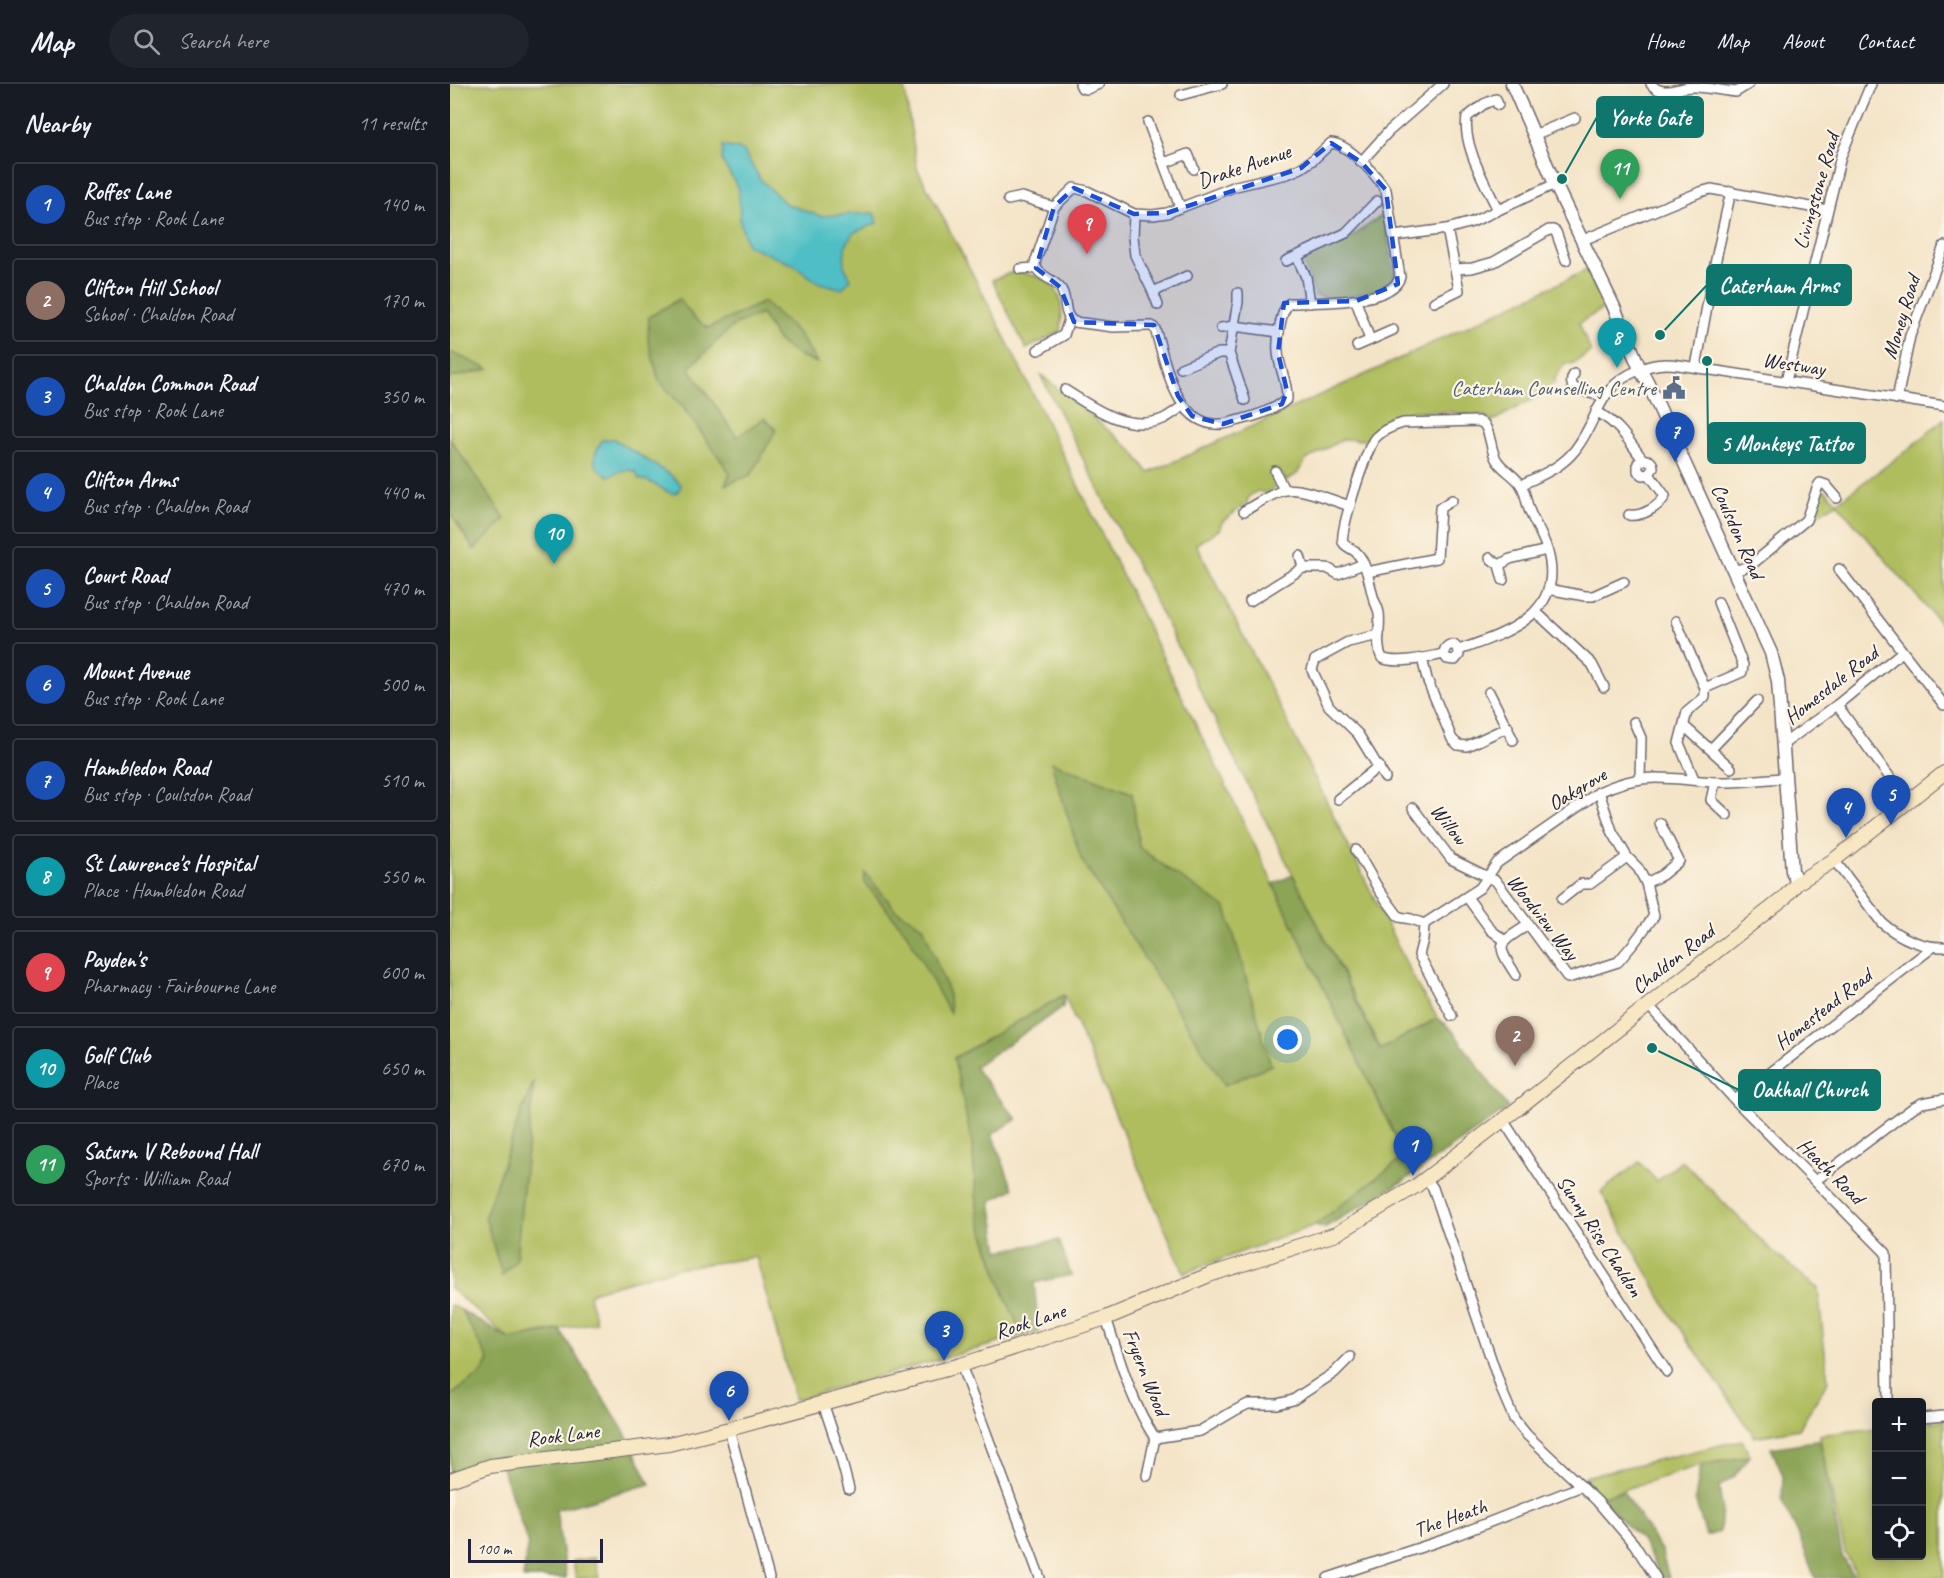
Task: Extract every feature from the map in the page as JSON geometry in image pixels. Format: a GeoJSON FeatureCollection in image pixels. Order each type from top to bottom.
{"type":"FeatureCollection","features":[{"type":"Feature","properties":{"kind":"main road","name":"Chaldon Road"},"geometry":{"type":"LineString","coordinates":[[1426,1178],[1784,898],[1797,883],[1834,860],[1944,773]]}},
{"type":"Feature","properties":{"kind":"main road","name":"Rook Lane"},"geometry":{"type":"LineString","coordinates":[[450,1480],[490,1466],[669,1444],[961,1365],[1106,1318],[1209,1275],[1336,1234],[1426,1178]]}},
{"type":"Feature","properties":{"kind":"street"},"geometry":{"type":"LineString","coordinates":[[1080,84],[1082,88],[1087,89],[1099,84]]}},
{"type":"Feature","properties":{"kind":"street"},"geometry":{"type":"LineString","coordinates":[[1181,95],[1222,84]]}},
{"type":"Feature","properties":{"kind":"street"},"geometry":{"type":"LineString","coordinates":[[1361,162],[1388,132],[1443,84]]}},
{"type":"Feature","properties":{"kind":"street","name":"Coulsdon Road"},"geometry":{"type":"LineString","coordinates":[[1512,84],[1555,184],[1613,305],[1640,369],[1771,653],[1778,681],[1792,871],[1797,883]]}},
{"type":"Feature","properties":{"kind":"street"},"geometry":{"type":"LineString","coordinates":[[1651,84],[1659,91],[1693,86],[1736,92],[1749,84]]}},
{"type":"Feature","properties":{"kind":"street","name":"Livingstone Road"},"geometry":{"type":"LineString","coordinates":[[1786,381],[1841,156],[1871,84]]}},
{"type":"Feature","properties":{"kind":"street"},"geometry":{"type":"LineString","coordinates":[[1498,105],[1496,99],[1484,104],[1467,117],[1465,126],[1479,172],[1498,210]]}},
{"type":"Feature","properties":{"kind":"street"},"geometry":{"type":"LineString","coordinates":[[1534,135],[1575,118]]}},
{"type":"Feature","properties":{"kind":"street"},"geometry":{"type":"LineString","coordinates":[[1148,122],[1180,207]]}},
{"type":"Feature","properties":{"kind":"street","name":"Drake Avenue"},"geometry":{"type":"LineString","coordinates":[[1054,207],[1074,188],[1088,191],[1134,214],[1167,213],[1236,186],[1287,174],[1314,159],[1331,143],[1337,143],[1361,162],[1386,190],[1400,277],[1398,284],[1392,288],[1356,301]]}},
{"type":"Feature","properties":{"kind":"street"},"geometry":{"type":"LineString","coordinates":[[1164,163],[1188,154],[1194,169]]}},
{"type":"Feature","properties":{"kind":"street"},"geometry":{"type":"LineString","coordinates":[[1394,236],[1447,229],[1473,222],[1555,184]]}},
{"type":"Feature","properties":{"kind":"street"},"geometry":{"type":"LineString","coordinates":[[1582,240],[1711,189],[1827,210]]}},
{"type":"Feature","properties":{"kind":"street"},"geometry":{"type":"LineString","coordinates":[[1696,367],[1731,191]]}},
{"type":"Feature","properties":{"kind":"street"},"geometry":{"type":"LineString","coordinates":[[1008,200],[1022,196],[1054,207],[1048,231],[1035,263],[1039,273],[1052,279],[1065,295],[1066,314],[1069,319],[1074,322],[1114,327],[1152,326],[1183,406],[1192,416],[1207,423],[1223,424],[1249,417],[1282,404],[1287,399],[1278,353],[1279,332],[1283,309],[1286,305],[1356,301],[1370,340]]}},
{"type":"Feature","properties":{"kind":"street"},"geometry":{"type":"LineString","coordinates":[[1286,261],[1346,233],[1377,201]]}},
{"type":"Feature","properties":{"kind":"street"},"geometry":{"type":"LineString","coordinates":[[1134,214],[1135,255],[1158,305]]}},
{"type":"Feature","properties":{"kind":"street"},"geometry":{"type":"LineString","coordinates":[[1434,302],[1459,290],[1447,229]]}},
{"type":"Feature","properties":{"kind":"street"},"geometry":{"type":"LineString","coordinates":[[1455,268],[1473,268],[1494,262],[1549,230],[1556,232],[1566,260]]}},
{"type":"Feature","properties":{"kind":"street","name":"Money Road"},"geometry":{"type":"LineString","coordinates":[[1897,399],[1910,336],[1944,246]]}},
{"type":"Feature","properties":{"kind":"street"},"geometry":{"type":"LineString","coordinates":[[1297,257],[1306,277],[1310,303]]}},
{"type":"Feature","properties":{"kind":"street"},"geometry":{"type":"LineString","coordinates":[[1020,269],[1036,268]]}},
{"type":"Feature","properties":{"kind":"street"},"geometry":{"type":"LineString","coordinates":[[1153,292],[1187,276]]}},
{"type":"Feature","properties":{"kind":"street"},"geometry":{"type":"LineString","coordinates":[[1238,293],[1229,353],[1245,400]]}},
{"type":"Feature","properties":{"kind":"street"},"geometry":{"type":"LineString","coordinates":[[1038,350],[1064,335],[1069,319]]}},
{"type":"Feature","properties":{"kind":"street"},"geometry":{"type":"LineString","coordinates":[[1221,327],[1234,326],[1279,332]]}},
{"type":"Feature","properties":{"kind":"street"},"geometry":{"type":"LineString","coordinates":[[1358,346],[1393,330]]}},
{"type":"Feature","properties":{"kind":"street"},"geometry":{"type":"LineString","coordinates":[[1181,368],[1220,353],[1229,353]]}},
{"type":"Feature","properties":{"kind":"street","name":"Westway"},"geometry":{"type":"LineString","coordinates":[[1521,485],[1559,466],[1575,450],[1596,411],[1617,381],[1655,364],[1667,363],[1696,367],[1944,406]]}},
{"type":"Feature","properties":{"kind":"street"},"geometry":{"type":"LineString","coordinates":[[1574,374],[1571,385],[1574,388],[1604,398]]}},
{"type":"Feature","properties":{"kind":"street"},"geometry":{"type":"LineString","coordinates":[[1065,390],[1099,411],[1121,420],[1143,422],[1163,419],[1183,406]]}},
{"type":"Feature","properties":{"kind":"street"},"geometry":{"type":"LineString","coordinates":[[1596,411],[1626,433],[1643,460],[1637,466],[1638,471],[1643,475],[1649,474],[1665,496],[1662,501],[1638,516],[1629,515]]}},
{"type":"Feature","properties":{"kind":"street"},"geometry":{"type":"LineString","coordinates":[[1478,421],[1484,424],[1496,460],[1521,485],[1529,510],[1547,550],[1550,574],[1546,598],[1536,612],[1494,637],[1459,650],[1454,645],[1449,645],[1445,648],[1444,654],[1395,660],[1382,658],[1379,612],[1365,568],[1355,550],[1346,545],[1342,538],[1369,447],[1376,436],[1403,423],[1478,421]]}},
{"type":"Feature","properties":{"kind":"street"},"geometry":{"type":"LineString","coordinates":[[1275,471],[1284,490]]}},
{"type":"Feature","properties":{"kind":"street"},"geometry":{"type":"LineString","coordinates":[[1735,571],[1751,565],[1806,520],[1820,480],[1837,498]]}},
{"type":"Feature","properties":{"kind":"street"},"geometry":{"type":"LineString","coordinates":[[1244,511],[1284,490],[1311,494],[1350,506]]}},
{"type":"Feature","properties":{"kind":"street"},"geometry":{"type":"LineString","coordinates":[[1250,600],[1303,568],[1327,568],[1338,574],[1437,558],[1440,508],[1452,500]]}},
{"type":"Feature","properties":{"kind":"street"},"geometry":{"type":"LineString","coordinates":[[1499,565],[1510,559],[1547,550]]}},
{"type":"Feature","properties":{"kind":"street"},"geometry":{"type":"LineString","coordinates":[[1300,556],[1303,568]]}},
{"type":"Feature","properties":{"kind":"street"},"geometry":{"type":"LineString","coordinates":[[1490,558],[1499,565],[1503,580]]}},
{"type":"Feature","properties":{"kind":"street"},"geometry":{"type":"LineString","coordinates":[[1839,569],[1944,705]]}},
{"type":"Feature","properties":{"kind":"street"},"geometry":{"type":"LineString","coordinates":[[1548,589],[1593,596],[1612,594],[1623,582]]}},
{"type":"Feature","properties":{"kind":"street"},"geometry":{"type":"LineString","coordinates":[[1705,688],[1742,672],[1743,665],[1718,602]]}},
{"type":"Feature","properties":{"kind":"street"},"geometry":{"type":"LineString","coordinates":[[1536,612],[1592,664],[1604,687]]}},
{"type":"Feature","properties":{"kind":"street"},"geometry":{"type":"LineString","coordinates":[[1676,621],[1705,688],[1705,697],[1687,712],[1679,743],[1694,779]]}},
{"type":"Feature","properties":{"kind":"street"},"geometry":{"type":"LineString","coordinates":[[1379,635],[1348,642],[1315,660],[1312,670],[1329,706],[1358,734],[1385,777]]}},
{"type":"Feature","properties":{"kind":"street","name":"Homesdale Road"},"geometry":{"type":"LineString","coordinates":[[1782,746],[1902,652]]}},
{"type":"Feature","properties":{"kind":"street"},"geometry":{"type":"LineString","coordinates":[[1422,658],[1426,679],[1452,740],[1458,745],[1467,746],[1508,727]]}},
{"type":"Feature","properties":{"kind":"street"},"geometry":{"type":"LineString","coordinates":[[1489,692],[1513,741]]}},
{"type":"Feature","properties":{"kind":"street"},"geometry":{"type":"LineString","coordinates":[[1711,749],[1757,702]]}},
{"type":"Feature","properties":{"kind":"street"},"geometry":{"type":"LineString","coordinates":[[1837,705],[1907,801]]}},
{"type":"Feature","properties":{"kind":"street"},"geometry":{"type":"LineString","coordinates":[[1634,722],[1641,738],[1640,778]]}},
{"type":"Feature","properties":{"kind":"street"},"geometry":{"type":"LineString","coordinates":[[1684,726],[1731,768]]}},
{"type":"Feature","properties":{"kind":"street"},"geometry":{"type":"LineString","coordinates":[[1338,799],[1379,766]]}},
{"type":"Feature","properties":{"kind":"street","name":"Oakgrove"},"geometry":{"type":"LineString","coordinates":[[1424,924],[1480,888],[1497,863],[1599,792],[1618,783],[1657,777],[1715,782],[1784,778]]}},
{"type":"Feature","properties":{"kind":"street"},"geometry":{"type":"LineString","coordinates":[[1715,782],[1711,800],[1727,815]]}},
{"type":"Feature","properties":{"kind":"street","name":"Woodview Way"},"geometry":{"type":"LineString","coordinates":[[1488,877],[1496,881],[1568,978],[1618,962],[1649,925],[1654,916],[1653,904],[1638,868],[1627,857],[1612,831],[1599,792]]}},
{"type":"Feature","properties":{"kind":"street","name":"Willow"},"geometry":{"type":"LineString","coordinates":[[1413,808],[1451,859],[1488,877]]}},
{"type":"Feature","properties":{"kind":"street"},"geometry":{"type":"LineString","coordinates":[[1646,883],[1662,875],[1679,861],[1660,823]]}},
{"type":"Feature","properties":{"kind":"street"},"geometry":{"type":"LineString","coordinates":[[1356,850],[1379,890],[1399,917],[1424,924],[1419,955],[1452,1016]]}},
{"type":"Feature","properties":{"kind":"street"},"geometry":{"type":"LineString","coordinates":[[1562,899],[1581,884],[1590,884],[1627,857]]}},
{"type":"Feature","properties":{"kind":"street"},"geometry":{"type":"LineString","coordinates":[[1834,860],[1889,929],[1914,942],[1933,947],[1944,947]]}},
{"type":"Feature","properties":{"kind":"street"},"geometry":{"type":"LineString","coordinates":[[1467,897],[1491,930],[1504,940]]}},
{"type":"Feature","properties":{"kind":"street"},"geometry":{"type":"LineString","coordinates":[[1516,975],[1502,954],[1501,948],[1504,940],[1527,925]]}},
{"type":"Feature","properties":{"kind":"street","name":"Homestead Road"},"geometry":{"type":"LineString","coordinates":[[1735,1100],[1933,947]]}},
{"type":"Feature","properties":{"kind":"street","name":"Heath Road"},"geometry":{"type":"LineString","coordinates":[[1648,1005],[1735,1100],[1886,1253],[1888,1398]]}},
{"type":"Feature","properties":{"kind":"street"},"geometry":{"type":"LineString","coordinates":[[1815,1181],[1914,1107],[1922,1103],[1944,1099]]}},
{"type":"Feature","properties":{"kind":"street","name":"Sunny Rise Chaldon"},"geometry":{"type":"LineString","coordinates":[[1503,1120],[1667,1372]]}},
{"type":"Feature","properties":{"kind":"street"},"geometry":{"type":"LineString","coordinates":[[1426,1178],[1433,1188],[1502,1391],[1514,1419],[1527,1435],[1597,1500],[1634,1544],[1656,1578]]}},
{"type":"Feature","properties":{"kind":"street","name":"Fryern Wood"},"geometry":{"type":"LineString","coordinates":[[1106,1318],[1133,1400],[1155,1438],[1147,1476]]}},
{"type":"Feature","properties":{"kind":"street","name":"Fryern Wood"},"geometry":{"type":"LineString","coordinates":[[1155,1438],[1200,1431],[1248,1404],[1277,1404],[1293,1400],[1334,1374],[1350,1357]]}},
{"type":"Feature","properties":{"kind":"street"},"geometry":{"type":"LineString","coordinates":[[961,1365],[1040,1578]]}},
{"type":"Feature","properties":{"kind":"street"},"geometry":{"type":"LineString","coordinates":[[823,1403],[840,1451],[849,1489]]}},
{"type":"Feature","properties":{"kind":"street"},"geometry":{"type":"LineString","coordinates":[[1926,1418],[1944,1416]]}},
{"type":"Feature","properties":{"kind":"street"},"geometry":{"type":"LineString","coordinates":[[729,1429],[769,1578]]}},
{"type":"Feature","properties":{"kind":"street","name":"The Heath"},"geometry":{"type":"LineString","coordinates":[[1328,1578],[1449,1538],[1582,1486]]}},
{"type":"Feature","properties":{"kind":"highlighted area"},"geometry":{"type":"Polygon","coordinates":[[[1331,143],[1361,162],[1386,190],[1398,284],[1356,301],[1284,303],[1278,353],[1287,391],[1282,404],[1223,424],[1192,416],[1178,396],[1154,325],[1074,322],[1060,287],[1036,268],[1054,207],[1074,188],[1134,214],[1167,213],[1301,168],[1331,143]]]}},
{"type":"Feature","properties":{"kind":"green space"},"geometry":{"type":"Polygon","coordinates":[[[450,84],[904,84],[917,168],[993,313],[1227,788],[1405,1157],[1315,1225],[1184,1273],[1064,995],[954,1058],[972,1143],[978,1215],[1004,1294],[1023,1336],[795,1400],[756,1257],[678,1268],[594,1291],[589,1296],[596,1322],[509,1339],[450,1288],[450,84]]]}},
{"type":"Feature","properties":{"kind":"green space"},"geometry":{"type":"Polygon","coordinates":[[[1384,214],[1395,276],[1393,281],[1377,289],[1344,297],[1315,295],[1304,265],[1306,257],[1354,235],[1384,214]]]}},
{"type":"Feature","properties":{"kind":"green space"},"geometry":{"type":"Polygon","coordinates":[[[1587,270],[1606,307],[1579,323],[1591,352],[1572,364],[1565,363],[1554,380],[1555,382],[1531,400],[1491,422],[1478,415],[1412,411],[1386,423],[1366,440],[1343,439],[1306,460],[1297,474],[1286,481],[1279,469],[1272,473],[1277,487],[1265,493],[1257,491],[1249,496],[1247,503],[1222,522],[1220,529],[1196,544],[1278,703],[1419,989],[1438,1018],[1381,1050],[1040,374],[1131,449],[1149,473],[1587,270]]]}},
{"type":"Feature","properties":{"kind":"green space"},"geometry":{"type":"Polygon","coordinates":[[[1015,271],[1048,282],[1059,295],[1061,305],[1061,330],[1026,349],[992,280],[1015,271]]]}},
{"type":"Feature","properties":{"kind":"green space"},"geometry":{"type":"Polygon","coordinates":[[[679,299],[694,318],[708,328],[764,302],[799,334],[817,363],[797,355],[778,341],[761,314],[733,326],[689,368],[737,437],[764,418],[776,430],[751,475],[725,485],[730,473],[682,406],[659,381],[648,340],[649,317],[679,299]]]}},
{"type":"Feature","properties":{"kind":"green space"},"geometry":{"type":"Polygon","coordinates":[[[450,352],[489,369],[450,378],[450,352]]]}},
{"type":"Feature","properties":{"kind":"green space"},"geometry":{"type":"Polygon","coordinates":[[[1944,419],[1944,628],[1837,503],[1811,516],[1821,489],[1837,502],[1909,449],[1944,419]]]}},
{"type":"Feature","properties":{"kind":"green space"},"geometry":{"type":"Polygon","coordinates":[[[450,439],[505,519],[474,550],[450,513],[450,439]]]}},
{"type":"Feature","properties":{"kind":"green space"},"geometry":{"type":"Polygon","coordinates":[[[1051,762],[1132,793],[1139,847],[1226,908],[1271,1065],[1225,1085],[1081,859],[1051,762]]]}},
{"type":"Feature","properties":{"kind":"green space"},"geometry":{"type":"Polygon","coordinates":[[[865,873],[896,910],[923,926],[949,995],[950,1014],[907,934],[864,882],[865,873]]]}},
{"type":"Feature","properties":{"kind":"green space"},"geometry":{"type":"Polygon","coordinates":[[[1293,875],[1380,1050],[1438,1018],[1452,1030],[1508,1108],[1405,1180],[1324,1228],[1315,1225],[1405,1156],[1273,884],[1293,875]]]}},
{"type":"Feature","properties":{"kind":"green space"},"geometry":{"type":"Polygon","coordinates":[[[1064,995],[1063,1007],[974,1067],[1017,1119],[992,1134],[1013,1189],[991,1201],[999,1251],[1059,1240],[1071,1275],[1034,1283],[1039,1333],[1023,1336],[1004,1294],[978,1215],[972,1143],[954,1058],[1064,995]]]}},
{"type":"Feature","properties":{"kind":"green space"},"geometry":{"type":"Polygon","coordinates":[[[534,1081],[516,1260],[502,1276],[485,1216],[534,1081]]]}},
{"type":"Feature","properties":{"kind":"green space"},"geometry":{"type":"Polygon","coordinates":[[[1682,1161],[1768,1247],[1818,1289],[1828,1381],[1799,1429],[1755,1437],[1671,1315],[1601,1192],[1639,1162],[1657,1181],[1682,1161]]]}},
{"type":"Feature","properties":{"kind":"green space"},"geometry":{"type":"Polygon","coordinates":[[[450,1305],[461,1310],[489,1361],[481,1374],[450,1396],[450,1305]]]}},
{"type":"Feature","properties":{"kind":"green space"},"geometry":{"type":"Polygon","coordinates":[[[461,1310],[509,1339],[560,1330],[626,1434],[650,1484],[556,1510],[566,1578],[523,1578],[528,1543],[498,1456],[450,1477],[450,1396],[481,1374],[489,1361],[461,1310]]]}},
{"type":"Feature","properties":{"kind":"green space"},"geometry":{"type":"Polygon","coordinates":[[[1944,1420],[1944,1578],[1858,1578],[1845,1552],[1819,1435],[1872,1428],[1872,1560],[1926,1560],[1926,1422],[1944,1420]]]}},
{"type":"Feature","properties":{"kind":"green space"},"geometry":{"type":"Polygon","coordinates":[[[1742,1440],[1750,1456],[1701,1465],[1600,1497],[1584,1477],[1742,1440]]]}},
{"type":"Feature","properties":{"kind":"green space"},"geometry":{"type":"Polygon","coordinates":[[[1820,1440],[1842,1556],[1855,1578],[1815,1578],[1799,1536],[1782,1501],[1783,1475],[1771,1448],[1820,1440]]]}},
{"type":"Feature","properties":{"kind":"green space"},"geometry":{"type":"Polygon","coordinates":[[[1750,1456],[1735,1476],[1719,1487],[1722,1507],[1720,1532],[1706,1536],[1695,1499],[1701,1465],[1750,1456]]]}},
{"type":"Feature","properties":{"kind":"green space"},"geometry":{"type":"Polygon","coordinates":[[[1623,1491],[1661,1550],[1669,1578],[1662,1578],[1642,1541],[1600,1497],[1623,1491]]]}},
{"type":"Feature","properties":{"kind":"green space"},"geometry":{"type":"Polygon","coordinates":[[[595,1557],[599,1578],[576,1578],[573,1561],[595,1557]]]}},
{"type":"Feature","properties":{"kind":"water"},"geometry":{"type":"Polygon","coordinates":[[[723,146],[743,150],[760,179],[786,204],[820,216],[874,213],[877,223],[853,233],[845,247],[844,266],[851,279],[842,289],[817,282],[794,265],[747,245],[740,222],[739,189],[722,161],[723,146]]]}},
{"type":"Feature","properties":{"kind":"water"},"geometry":{"type":"Polygon","coordinates":[[[614,439],[672,476],[681,485],[678,492],[672,494],[648,481],[639,479],[636,472],[622,471],[609,476],[598,469],[595,456],[602,440],[614,439]]]}},
{"type":"Feature","properties":{"kind":"place","name":"Yorke Gate"},"geometry":{"type":"Point","coordinates":[1562,179]}},
{"type":"Feature","properties":{"kind":"place","name":"Saturn V Rebound Hall"},"geometry":{"type":"Point","coordinates":[1620,199]}},
{"type":"Feature","properties":{"kind":"place","name":"Payden's"},"geometry":{"type":"Point","coordinates":[1087,254]}},
{"type":"Feature","properties":{"kind":"place","name":"Caterham Arms"},"geometry":{"type":"Point","coordinates":[1660,335]}},
{"type":"Feature","properties":{"kind":"place","name":"5 Monkeys Tattoo"},"geometry":{"type":"Point","coordinates":[1707,361]}},
{"type":"Feature","properties":{"kind":"place","name":"St Lawrence's Hospital"},"geometry":{"type":"Point","coordinates":[1617,368]}},
{"type":"Feature","properties":{"kind":"place","name":"Caterham Counselling Centre"},"geometry":{"type":"Point","coordinates":[1674,388]}},
{"type":"Feature","properties":{"kind":"place","name":"Hambledon Road"},"geometry":{"type":"Point","coordinates":[1675,462]}},
{"type":"Feature","properties":{"kind":"place","name":"Golf Club"},"geometry":{"type":"Point","coordinates":[554,564]}},
{"type":"Feature","properties":{"kind":"place","name":"Court Road"},"geometry":{"type":"Point","coordinates":[1891,825]}},
{"type":"Feature","properties":{"kind":"place","name":"Clifton Arms"},"geometry":{"type":"Point","coordinates":[1846,838]}},
{"type":"Feature","properties":{"kind":"place","name":"Oakhall Church"},"geometry":{"type":"Point","coordinates":[1652,1048]}},
{"type":"Feature","properties":{"kind":"place","name":"Clifton Hill School"},"geometry":{"type":"Point","coordinates":[1515,1066]}},
{"type":"Feature","properties":{"kind":"place","name":"Roffes Lane"},"geometry":{"type":"Point","coordinates":[1413,1176]}},
{"type":"Feature","properties":{"kind":"place","name":"Chaldon Common Road"},"geometry":{"type":"Point","coordinates":[944,1361]}},
{"type":"Feature","properties":{"kind":"place","name":"Mount Avenue"},"geometry":{"type":"Point","coordinates":[729,1421]}}]}
